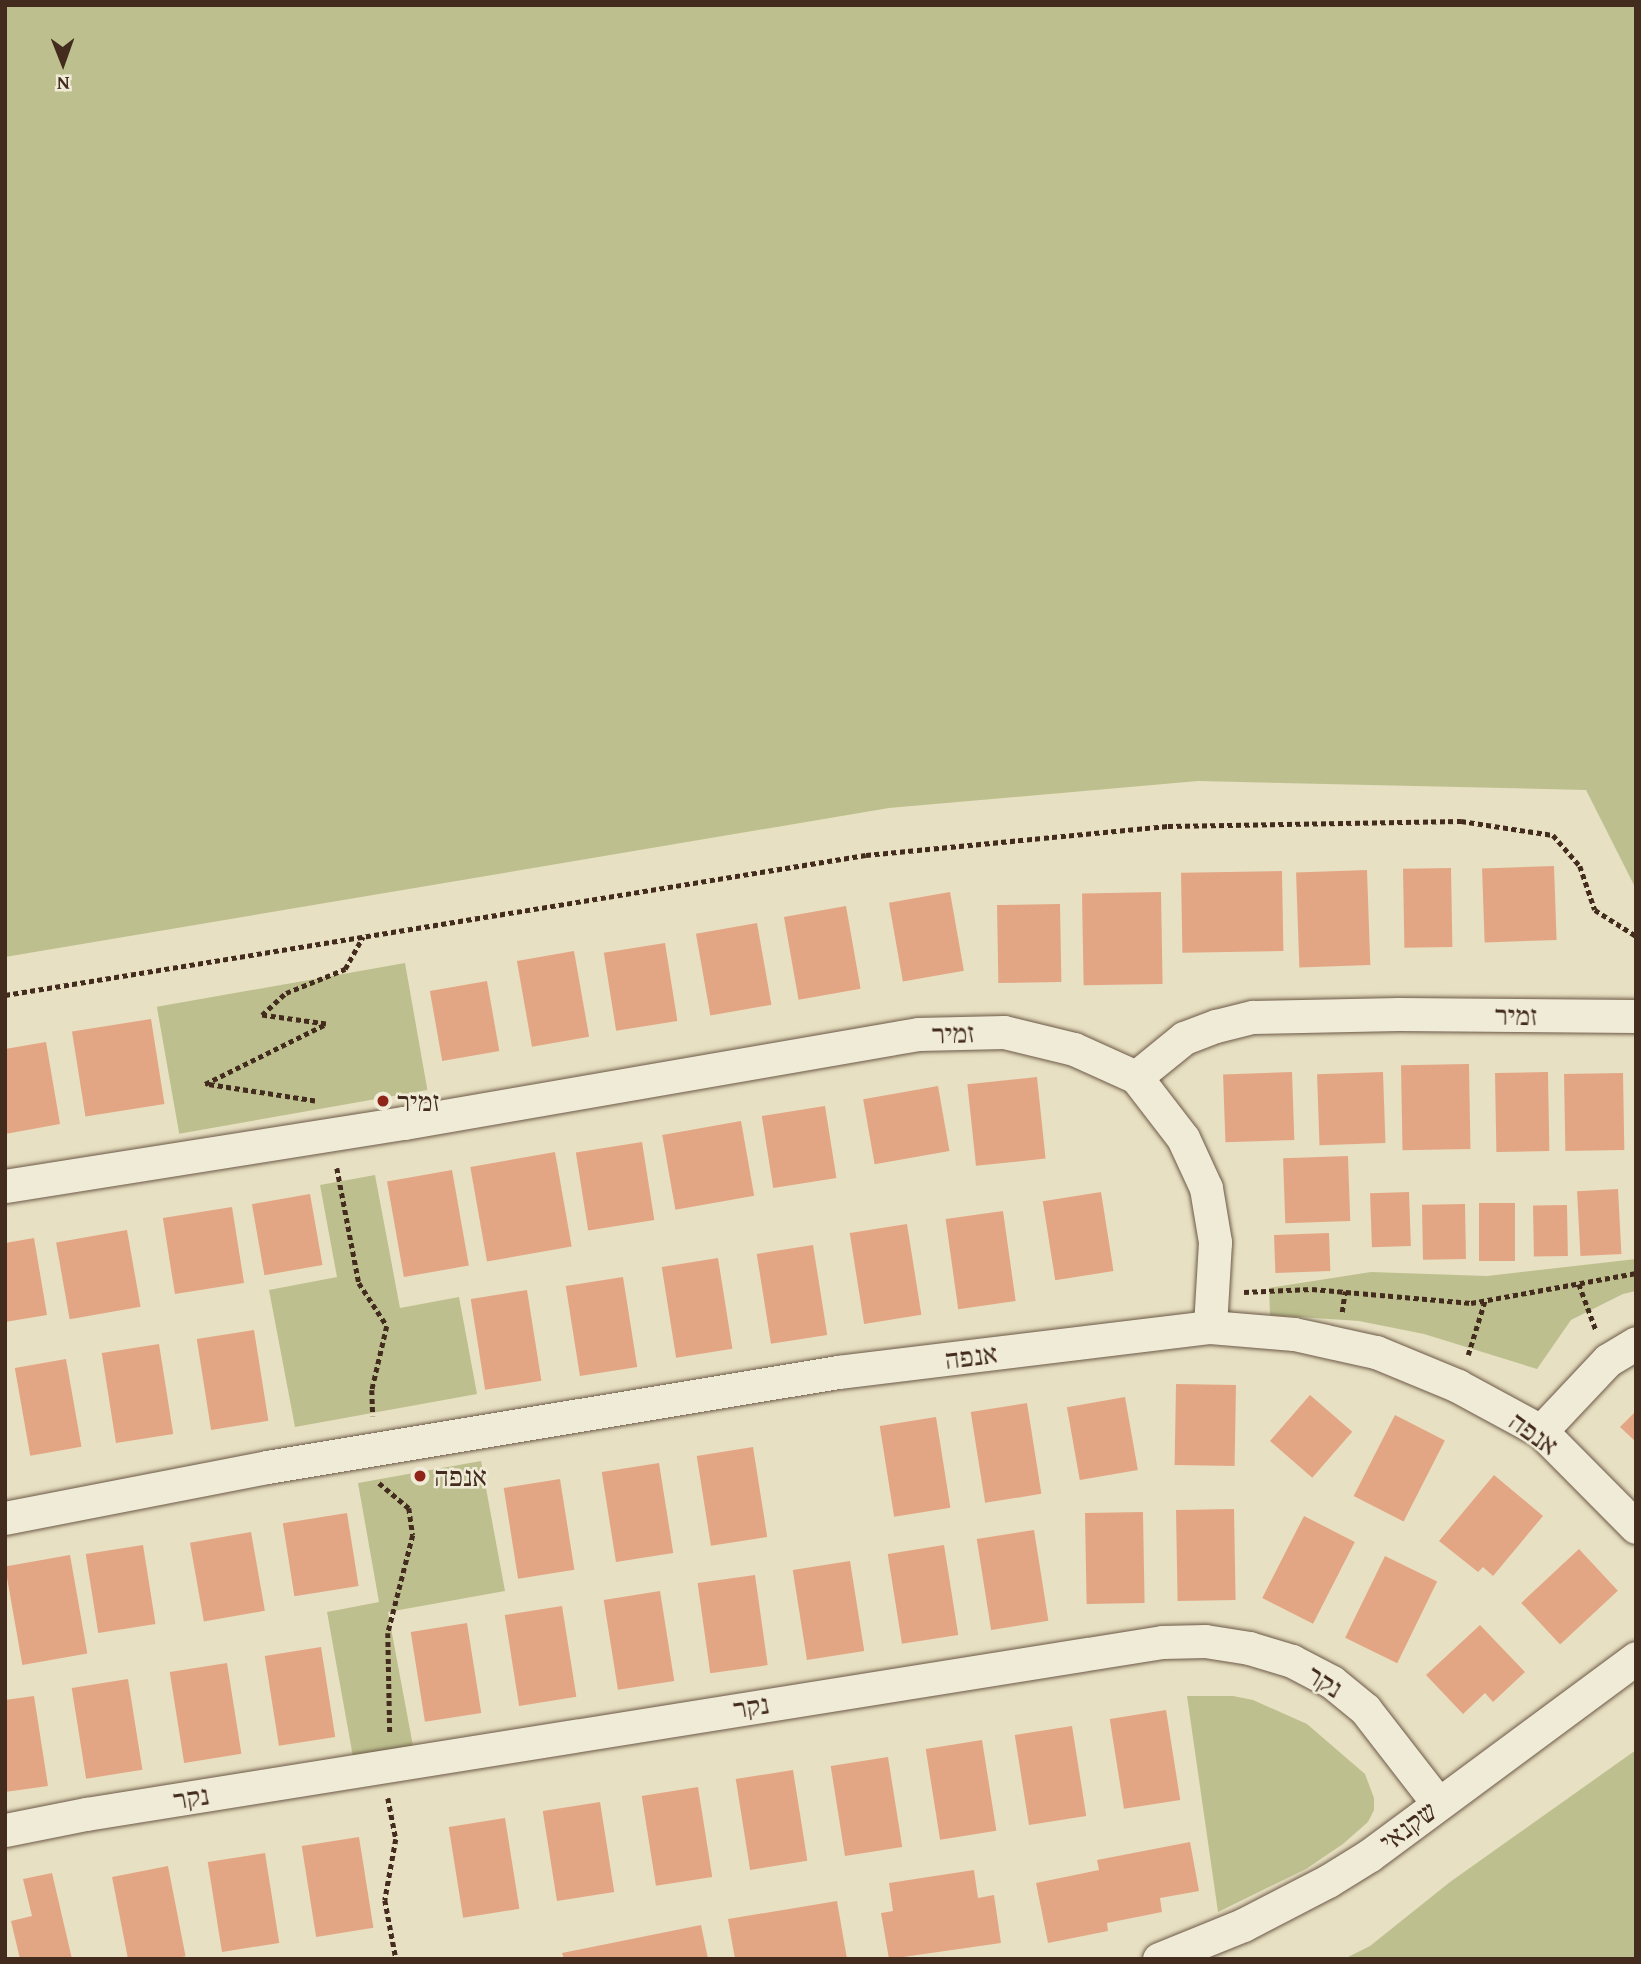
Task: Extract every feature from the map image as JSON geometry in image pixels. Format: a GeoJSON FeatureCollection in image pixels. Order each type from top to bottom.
{"type":"FeatureCollection","features":[{"type":"Feature","properties":{"kind":"street","name":"זמיר"},"geometry":{"type":"LineString","coordinates":[[5,1186],[918,1034],[1004,1032],[1074,1049],[1136,1077],[1184,1038],[1216,1026],[1253,1017],[1399,1014],[1636,1016]]}},
{"type":"Feature","properties":{"kind":"street"},"geometry":{"type":"LineString","coordinates":[[1136,1077],[1183,1139],[1206,1188],[1215,1242],[1210,1327]]}},
{"type":"Feature","properties":{"kind":"street","name":"אנפה"},"geometry":{"type":"LineString","coordinates":[[5,1518],[374,1449],[838,1372],[1210,1327],[1293,1334],[1376,1352],[1458,1386],[1541,1431],[1636,1527]]}},
{"type":"Feature","properties":{"kind":"street"},"geometry":{"type":"LineString","coordinates":[[1541,1431],[1608,1360],[1636,1343]]}},
{"type":"Feature","properties":{"kind":"street","name":"נקר"},"geometry":{"type":"LineString","coordinates":[[5,1830],[387,1765],[1117,1647],[1205,1641],[1249,1648],[1281,1658],[1332,1682],[1365,1709],[1438,1803]]}},
{"type":"Feature","properties":{"kind":"street","name":"שקנאי"},"geometry":{"type":"LineString","coordinates":[[1159,1959],[1243,1925],[1328,1881],[1370,1855],[1636,1658]]}},
{"type":"Feature","properties":{"kind":"path"},"geometry":{"type":"LineString","coordinates":[[5,995],[866,855],[1168,827],[1461,821],[1553,835],[1580,866],[1595,910],[1636,936]]}},
{"type":"Feature","properties":{"kind":"path"},"geometry":{"type":"LineString","coordinates":[[363,936],[345,969],[286,993],[262,1015],[326,1024],[205,1084],[315,1101],[331,1133],[359,1283],[387,1326],[372,1390],[378,1483],[409,1508],[413,1535],[388,1633],[387,1765],[396,1839],[384,1900],[396,1959]]}},
{"type":"Feature","properties":{"kind":"path"},"geometry":{"type":"LineString","coordinates":[[1212,1293],[1312,1289],[1471,1303],[1636,1273]]}},
{"type":"Feature","properties":{"kind":"path"},"geometry":{"type":"LineString","coordinates":[[1579,1284],[1608,1360]]}},
{"type":"Feature","properties":{"kind":"path"},"geometry":{"type":"LineString","coordinates":[[1458,1386],[1485,1300]]}},
{"type":"Feature","properties":{"kind":"green space"},"geometry":{"type":"Polygon","coordinates":[[[5,5],[1636,5],[1636,889],[1586,790],[1198,781],[889,808],[5,957],[5,5]]]}},
{"type":"Feature","properties":{"kind":"green space"},"geometry":{"type":"Polygon","coordinates":[[[405,963],[427,1090],[179,1134],[157,1007],[405,963]]]}},
{"type":"Feature","properties":{"kind":"green space"},"geometry":{"type":"Polygon","coordinates":[[[375,1175],[400,1308],[459,1297],[477,1394],[295,1427],[269,1290],[337,1277],[320,1185],[375,1175]]]}},
{"type":"Feature","properties":{"kind":"green space"},"geometry":{"type":"Polygon","coordinates":[[[1636,1259],[1636,1291],[1623,1294],[1571,1320],[1537,1369],[1424,1334],[1359,1321],[1270,1315],[1269,1288],[1371,1272],[1487,1276],[1636,1259]]]}},
{"type":"Feature","properties":{"kind":"green space"},"geometry":{"type":"Polygon","coordinates":[[[481,1461],[505,1591],[388,1612],[413,1746],[353,1757],[327,1612],[379,1602],[358,1483],[481,1461]]]}},
{"type":"Feature","properties":{"kind":"green space"},"geometry":{"type":"Polygon","coordinates":[[[1187,1696],[1233,1696],[1253,1700],[1307,1724],[1365,1774],[1374,1798],[1374,1810],[1368,1822],[1343,1844],[1306,1869],[1218,1912],[1187,1696]]]}},
{"type":"Feature","properties":{"kind":"green space"},"geometry":{"type":"Polygon","coordinates":[[[1636,1750],[1636,1959],[1344,1959],[1370,1946],[1450,1882],[1636,1750]]]}},
{"type":"Feature","properties":{"kind":"building"},"geometry":{"type":"Polygon","coordinates":[[[1554,866],[1557,940],[1485,942],[1482,869],[1554,866]]]}},
{"type":"Feature","properties":{"kind":"building"},"geometry":{"type":"Polygon","coordinates":[[[1451,868],[1452,947],[1404,948],[1403,869],[1451,868]]]}},
{"type":"Feature","properties":{"kind":"building"},"geometry":{"type":"Polygon","coordinates":[[[1367,870],[1370,965],[1299,967],[1296,872],[1367,870]]]}},
{"type":"Feature","properties":{"kind":"building"},"geometry":{"type":"Polygon","coordinates":[[[1282,871],[1283,951],[1182,953],[1181,873],[1282,871]]]}},
{"type":"Feature","properties":{"kind":"building"},"geometry":{"type":"Polygon","coordinates":[[[950,892],[964,971],[903,982],[889,903],[950,892]]]}},
{"type":"Feature","properties":{"kind":"building"},"geometry":{"type":"Polygon","coordinates":[[[1161,892],[1163,984],[1084,985],[1082,893],[1161,892]]]}},
{"type":"Feature","properties":{"kind":"building"},"geometry":{"type":"Polygon","coordinates":[[[1060,904],[1061,982],[998,983],[997,905],[1060,904]]]}},
{"type":"Feature","properties":{"kind":"building"},"geometry":{"type":"Polygon","coordinates":[[[846,906],[861,989],[799,1000],[784,917],[846,906]]]}},
{"type":"Feature","properties":{"kind":"building"},"geometry":{"type":"Polygon","coordinates":[[[757,923],[771,1005],[710,1016],[696,934],[757,923]]]}},
{"type":"Feature","properties":{"kind":"building"},"geometry":{"type":"Polygon","coordinates":[[[665,943],[677,1021],[616,1031],[604,953],[665,943]]]}},
{"type":"Feature","properties":{"kind":"building"},"geometry":{"type":"Polygon","coordinates":[[[574,951],[589,1037],[532,1047],[517,961],[574,951]]]}},
{"type":"Feature","properties":{"kind":"building"},"geometry":{"type":"Polygon","coordinates":[[[487,981],[499,1051],[442,1061],[430,991],[487,981]]]}},
{"type":"Feature","properties":{"kind":"building"},"geometry":{"type":"Polygon","coordinates":[[[151,1019],[164,1104],[85,1116],[72,1032],[151,1019]]]}},
{"type":"Feature","properties":{"kind":"building"},"geometry":{"type":"Polygon","coordinates":[[[46,1042],[60,1124],[5,1134],[5,1049],[46,1042]]]}},
{"type":"Feature","properties":{"kind":"building"},"geometry":{"type":"Polygon","coordinates":[[[1469,1064],[1470,1149],[1402,1150],[1401,1065],[1469,1064]]]}},
{"type":"Feature","properties":{"kind":"building"},"geometry":{"type":"Polygon","coordinates":[[[1292,1072],[1294,1140],[1225,1142],[1223,1074],[1292,1072]]]}},
{"type":"Feature","properties":{"kind":"building"},"geometry":{"type":"Polygon","coordinates":[[[1383,1072],[1385,1143],[1320,1145],[1317,1074],[1383,1072]]]}},
{"type":"Feature","properties":{"kind":"building"},"geometry":{"type":"Polygon","coordinates":[[[1548,1072],[1549,1151],[1496,1152],[1495,1073],[1548,1072]]]}},
{"type":"Feature","properties":{"kind":"building"},"geometry":{"type":"Polygon","coordinates":[[[1623,1073],[1624,1150],[1565,1151],[1564,1074],[1623,1073]]]}},
{"type":"Feature","properties":{"kind":"building"},"geometry":{"type":"Polygon","coordinates":[[[1037,1077],[1046,1159],[976,1166],[967,1084],[1037,1077]]]}},
{"type":"Feature","properties":{"kind":"building"},"geometry":{"type":"Polygon","coordinates":[[[938,1086],[949,1151],[875,1164],[863,1099],[938,1086]]]}},
{"type":"Feature","properties":{"kind":"building"},"geometry":{"type":"Polygon","coordinates":[[[825,1106],[836,1178],[773,1188],[762,1116],[825,1106]]]}},
{"type":"Feature","properties":{"kind":"building"},"geometry":{"type":"Polygon","coordinates":[[[741,1121],[754,1196],[675,1210],[662,1135],[741,1121]]]}},
{"type":"Feature","properties":{"kind":"building"},"geometry":{"type":"Polygon","coordinates":[[[642,1142],[654,1220],[588,1231],[576,1152],[642,1142]]]}},
{"type":"Feature","properties":{"kind":"building"},"geometry":{"type":"Polygon","coordinates":[[[555,1152],[572,1247],[487,1261],[470,1167],[555,1152]]]}},
{"type":"Feature","properties":{"kind":"building"},"geometry":{"type":"Polygon","coordinates":[[[1348,1156],[1350,1221],[1285,1223],[1283,1158],[1348,1156]]]}},
{"type":"Feature","properties":{"kind":"building"},"geometry":{"type":"Polygon","coordinates":[[[452,1170],[469,1266],[404,1277],[387,1181],[452,1170]]]}},
{"type":"Feature","properties":{"kind":"building"},"geometry":{"type":"Polygon","coordinates":[[[1618,1189],[1621,1254],[1580,1256],[1577,1191],[1618,1189]]]}},
{"type":"Feature","properties":{"kind":"building"},"geometry":{"type":"Polygon","coordinates":[[[1101,1192],[1114,1271],[1055,1280],[1043,1201],[1101,1192]]]}},
{"type":"Feature","properties":{"kind":"building"},"geometry":{"type":"Polygon","coordinates":[[[1409,1192],[1411,1246],[1372,1247],[1370,1193],[1409,1192]]]}},
{"type":"Feature","properties":{"kind":"building"},"geometry":{"type":"Polygon","coordinates":[[[310,1194],[323,1265],[264,1275],[252,1204],[310,1194]]]}},
{"type":"Feature","properties":{"kind":"building"},"geometry":{"type":"Polygon","coordinates":[[[1479,1203],[1515,1203],[1515,1261],[1479,1261],[1479,1203]]]}},
{"type":"Feature","properties":{"kind":"building"},"geometry":{"type":"Polygon","coordinates":[[[1465,1204],[1466,1259],[1423,1260],[1422,1205],[1465,1204]]]}},
{"type":"Feature","properties":{"kind":"building"},"geometry":{"type":"Polygon","coordinates":[[[1567,1205],[1568,1256],[1534,1257],[1533,1206],[1567,1205]]]}},
{"type":"Feature","properties":{"kind":"building"},"geometry":{"type":"Polygon","coordinates":[[[232,1207],[244,1283],[175,1294],[163,1218],[232,1207]]]}},
{"type":"Feature","properties":{"kind":"building"},"geometry":{"type":"Polygon","coordinates":[[[1003,1211],[1016,1301],[958,1309],[946,1219],[1003,1211]]]}},
{"type":"Feature","properties":{"kind":"building"},"geometry":{"type":"Polygon","coordinates":[[[907,1224],[921,1315],[864,1324],[850,1233],[907,1224]]]}},
{"type":"Feature","properties":{"kind":"building"},"geometry":{"type":"Polygon","coordinates":[[[127,1230],[141,1307],[70,1319],[56,1243],[127,1230]]]}},
{"type":"Feature","properties":{"kind":"building"},"geometry":{"type":"Polygon","coordinates":[[[1329,1233],[1330,1271],[1275,1273],[1274,1235],[1329,1233]]]}},
{"type":"Feature","properties":{"kind":"building"},"geometry":{"type":"Polygon","coordinates":[[[34,1238],[47,1315],[5,1322],[5,1243],[34,1238]]]}},
{"type":"Feature","properties":{"kind":"building"},"geometry":{"type":"Polygon","coordinates":[[[813,1245],[827,1335],[771,1344],[757,1254],[813,1245]]]}},
{"type":"Feature","properties":{"kind":"building"},"geometry":{"type":"Polygon","coordinates":[[[718,1258],[732,1349],[676,1358],[662,1267],[718,1258]]]}},
{"type":"Feature","properties":{"kind":"building"},"geometry":{"type":"Polygon","coordinates":[[[623,1277],[637,1367],[580,1376],[566,1286],[623,1277]]]}},
{"type":"Feature","properties":{"kind":"building"},"geometry":{"type":"Polygon","coordinates":[[[527,1290],[541,1381],[485,1390],[471,1299],[527,1290]]]}},
{"type":"Feature","properties":{"kind":"building"},"geometry":{"type":"Polygon","coordinates":[[[254,1330],[268,1421],[211,1430],[197,1339],[254,1330]]]}},
{"type":"Feature","properties":{"kind":"building"},"geometry":{"type":"Polygon","coordinates":[[[159,1344],[173,1434],[116,1443],[102,1353],[159,1344]]]}},
{"type":"Feature","properties":{"kind":"building"},"geometry":{"type":"Polygon","coordinates":[[[66,1359],[81,1447],[30,1456],[15,1368],[66,1359]]]}},
{"type":"Feature","properties":{"kind":"building"},"geometry":{"type":"Polygon","coordinates":[[[1176,1384],[1236,1385],[1235,1466],[1175,1465],[1176,1384]]]}},
{"type":"Feature","properties":{"kind":"building"},"geometry":{"type":"Polygon","coordinates":[[[1310,1395],[1352,1432],[1312,1478],[1270,1441],[1310,1395]]]}},
{"type":"Feature","properties":{"kind":"building"},"geometry":{"type":"Polygon","coordinates":[[[1125,1397],[1138,1470],[1080,1480],[1067,1407],[1125,1397]]]}},
{"type":"Feature","properties":{"kind":"building"},"geometry":{"type":"Polygon","coordinates":[[[1027,1403],[1041,1494],[985,1503],[971,1412],[1027,1403]]]}},
{"type":"Feature","properties":{"kind":"building"},"geometry":{"type":"Polygon","coordinates":[[[1636,1411],[1636,1442],[1620,1427],[1636,1411]]]}},
{"type":"Feature","properties":{"kind":"building"},"geometry":{"type":"Polygon","coordinates":[[[1395,1415],[1445,1440],[1404,1522],[1354,1496],[1395,1415]]]}},
{"type":"Feature","properties":{"kind":"building"},"geometry":{"type":"Polygon","coordinates":[[[936,1417],[950,1508],[894,1517],[880,1426],[936,1417]]]}},
{"type":"Feature","properties":{"kind":"building"},"geometry":{"type":"Polygon","coordinates":[[[753,1447],[767,1537],[711,1546],[697,1456],[753,1447]]]}},
{"type":"Feature","properties":{"kind":"building"},"geometry":{"type":"Polygon","coordinates":[[[659,1463],[673,1553],[616,1562],[602,1472],[659,1463]]]}},
{"type":"Feature","properties":{"kind":"building"},"geometry":{"type":"Polygon","coordinates":[[[1494,1475],[1543,1516],[1493,1576],[1483,1567],[1478,1572],[1439,1541],[1494,1475]]]}},
{"type":"Feature","properties":{"kind":"building"},"geometry":{"type":"Polygon","coordinates":[[[560,1479],[574,1570],[518,1579],[504,1488],[560,1479]]]}},
{"type":"Feature","properties":{"kind":"building"},"geometry":{"type":"Polygon","coordinates":[[[1234,1509],[1236,1600],[1178,1601],[1176,1510],[1234,1509]]]}},
{"type":"Feature","properties":{"kind":"building"},"geometry":{"type":"Polygon","coordinates":[[[1143,1512],[1145,1603],[1087,1604],[1085,1513],[1143,1512]]]}},
{"type":"Feature","properties":{"kind":"building"},"geometry":{"type":"Polygon","coordinates":[[[347,1513],[359,1586],[294,1596],[283,1523],[347,1513]]]}},
{"type":"Feature","properties":{"kind":"building"},"geometry":{"type":"Polygon","coordinates":[[[1304,1516],[1355,1542],[1313,1624],[1262,1598],[1304,1516]]]}},
{"type":"Feature","properties":{"kind":"building"},"geometry":{"type":"Polygon","coordinates":[[[1034,1530],[1048,1621],[991,1630],[977,1539],[1034,1530]]]}},
{"type":"Feature","properties":{"kind":"building"},"geometry":{"type":"Polygon","coordinates":[[[251,1532],[265,1611],[204,1622],[190,1543],[251,1532]]]}},
{"type":"Feature","properties":{"kind":"building"},"geometry":{"type":"Polygon","coordinates":[[[143,1545],[156,1624],[98,1633],[86,1554],[143,1545]]]}},
{"type":"Feature","properties":{"kind":"building"},"geometry":{"type":"Polygon","coordinates":[[[944,1545],[958,1635],[902,1644],[888,1554],[944,1545]]]}},
{"type":"Feature","properties":{"kind":"building"},"geometry":{"type":"Polygon","coordinates":[[[1579,1549],[1618,1591],[1560,1645],[1521,1603],[1579,1549]]]}},
{"type":"Feature","properties":{"kind":"building"},"geometry":{"type":"Polygon","coordinates":[[[70,1555],[87,1653],[22,1665],[5,1566],[70,1555]]]}},
{"type":"Feature","properties":{"kind":"building"},"geometry":{"type":"Polygon","coordinates":[[[1385,1556],[1437,1581],[1397,1663],[1345,1638],[1385,1556]]]}},
{"type":"Feature","properties":{"kind":"building"},"geometry":{"type":"Polygon","coordinates":[[[850,1561],[864,1651],[807,1660],[793,1570],[850,1561]]]}},
{"type":"Feature","properties":{"kind":"building"},"geometry":{"type":"Polygon","coordinates":[[[755,1575],[768,1665],[710,1673],[698,1583],[755,1575]]]}},
{"type":"Feature","properties":{"kind":"building"},"geometry":{"type":"Polygon","coordinates":[[[660,1591],[674,1681],[618,1690],[604,1600],[660,1591]]]}},
{"type":"Feature","properties":{"kind":"building"},"geometry":{"type":"Polygon","coordinates":[[[562,1606],[576,1697],[519,1706],[505,1615],[562,1606]]]}},
{"type":"Feature","properties":{"kind":"building"},"geometry":{"type":"Polygon","coordinates":[[[467,1623],[481,1713],[425,1722],[411,1632],[467,1623]]]}},
{"type":"Feature","properties":{"kind":"building"},"geometry":{"type":"Polygon","coordinates":[[[1480,1625],[1525,1672],[1493,1702],[1485,1693],[1463,1714],[1426,1675],[1480,1625]]]}},
{"type":"Feature","properties":{"kind":"building"},"geometry":{"type":"Polygon","coordinates":[[[321,1647],[335,1737],[279,1746],[265,1656],[321,1647]]]}},
{"type":"Feature","properties":{"kind":"building"},"geometry":{"type":"Polygon","coordinates":[[[227,1663],[241,1754],[184,1763],[170,1672],[227,1663]]]}},
{"type":"Feature","properties":{"kind":"building"},"geometry":{"type":"Polygon","coordinates":[[[128,1679],[142,1770],[86,1779],[72,1688],[128,1679]]]}},
{"type":"Feature","properties":{"kind":"building"},"geometry":{"type":"Polygon","coordinates":[[[34,1696],[48,1786],[5,1792],[5,1700],[34,1696]]]}},
{"type":"Feature","properties":{"kind":"building"},"geometry":{"type":"Polygon","coordinates":[[[1166,1710],[1180,1800],[1124,1809],[1110,1719],[1166,1710]]]}},
{"type":"Feature","properties":{"kind":"building"},"geometry":{"type":"Polygon","coordinates":[[[1072,1726],[1086,1816],[1029,1825],[1015,1735],[1072,1726]]]}},
{"type":"Feature","properties":{"kind":"building"},"geometry":{"type":"Polygon","coordinates":[[[982,1740],[996,1831],[940,1840],[926,1749],[982,1740]]]}},
{"type":"Feature","properties":{"kind":"building"},"geometry":{"type":"Polygon","coordinates":[[[888,1757],[902,1847],[845,1856],[831,1766],[888,1757]]]}},
{"type":"Feature","properties":{"kind":"building"},"geometry":{"type":"Polygon","coordinates":[[[793,1770],[807,1861],[750,1870],[736,1779],[793,1770]]]}},
{"type":"Feature","properties":{"kind":"building"},"geometry":{"type":"Polygon","coordinates":[[[698,1787],[712,1877],[656,1886],[642,1796],[698,1787]]]}},
{"type":"Feature","properties":{"kind":"building"},"geometry":{"type":"Polygon","coordinates":[[[600,1802],[614,1892],[557,1901],[543,1811],[600,1802]]]}},
{"type":"Feature","properties":{"kind":"building"},"geometry":{"type":"Polygon","coordinates":[[[505,1818],[519,1909],[463,1918],[449,1827],[505,1818]]]}},
{"type":"Feature","properties":{"kind":"building"},"geometry":{"type":"Polygon","coordinates":[[[359,1837],[373,1928],[316,1937],[302,1846],[359,1837]]]}},
{"type":"Feature","properties":{"kind":"building"},"geometry":{"type":"Polygon","coordinates":[[[1190,1842],[1199,1891],[1160,1898],[1162,1912],[1107,1923],[1108,1931],[1048,1943],[1036,1883],[1099,1870],[1097,1860],[1190,1842]]]}},
{"type":"Feature","properties":{"kind":"building"},"geometry":{"type":"Polygon","coordinates":[[[265,1853],[279,1943],[222,1952],[208,1862],[265,1853]]]}},
{"type":"Feature","properties":{"kind":"building"},"geometry":{"type":"Polygon","coordinates":[[[168,1866],[186,1956],[128,1959],[112,1877],[168,1866]]]}},
{"type":"Feature","properties":{"kind":"building"},"geometry":{"type":"Polygon","coordinates":[[[974,1870],[978,1898],[994,1895],[1001,1943],[889,1959],[881,1913],[893,1911],[889,1883],[974,1870]]]}},
{"type":"Feature","properties":{"kind":"building"},"geometry":{"type":"Polygon","coordinates":[[[52,1873],[72,1959],[20,1959],[11,1921],[32,1916],[23,1879],[52,1873]]]}},
{"type":"Feature","properties":{"kind":"building"},"geometry":{"type":"Polygon","coordinates":[[[837,1901],[847,1959],[735,1959],[728,1919],[837,1901]]]}},
{"type":"Feature","properties":{"kind":"building"},"geometry":{"type":"Polygon","coordinates":[[[701,1925],[708,1959],[564,1959],[562,1953],[701,1925]]]}},
{"type":"Feature","properties":{"kind":"place","name":"זמיר"},"geometry":{"type":"Point","coordinates":[383,1101]}},
{"type":"Feature","properties":{"kind":"place","name":"אנפה"},"geometry":{"type":"Point","coordinates":[420,1476]}}]}
